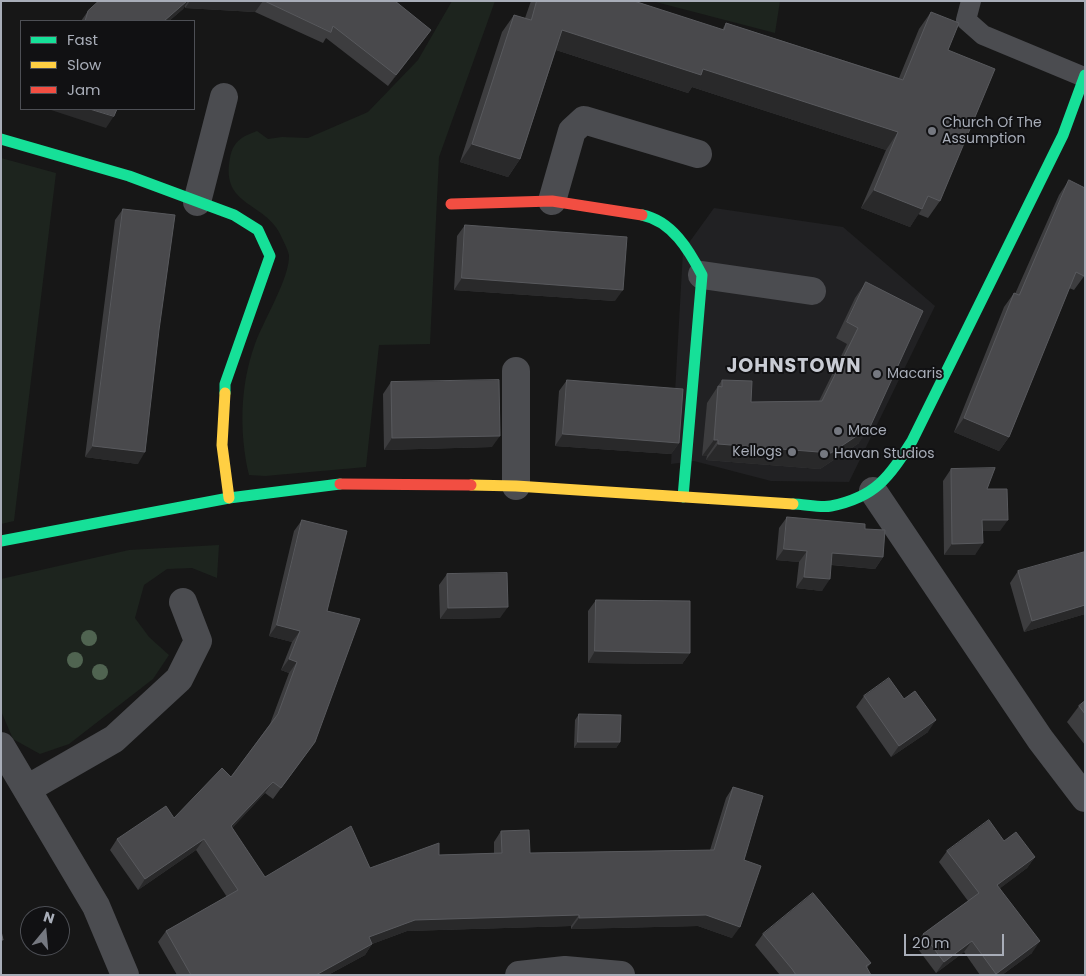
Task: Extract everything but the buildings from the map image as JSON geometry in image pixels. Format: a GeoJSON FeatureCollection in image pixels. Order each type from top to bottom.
{"type":"FeatureCollection","features":[{"type":"Feature","properties":{"kind":"street"},"geometry":{"type":"LineString","coordinates":[[1,541],[229,498],[336,484],[516,486],[830,506],[873,491],[891,473],[912,441],[1063,135],[1084,76]]}},
{"type":"Feature","properties":{"kind":"street"},"geometry":{"type":"LineString","coordinates":[[197,202],[224,97]]}},
{"type":"Feature","properties":{"kind":"street"},"geometry":{"type":"LineString","coordinates":[[552,201],[572,131],[584,120],[698,154]]}},
{"type":"Feature","properties":{"kind":"street"},"geometry":{"type":"LineString","coordinates":[[1,139],[129,176],[234,215],[258,230],[270,256],[225,384],[222,445],[229,498]]}},
{"type":"Feature","properties":{"kind":"street"},"geometry":{"type":"LineString","coordinates":[[451,204],[552,201],[607,208],[657,218],[688,248],[702,275],[683,497]]}},
{"type":"Feature","properties":{"kind":"street"},"geometry":{"type":"LineString","coordinates":[[702,275],[812,291]]}},
{"type":"Feature","properties":{"kind":"street"},"geometry":{"type":"LineString","coordinates":[[516,371],[516,486]]}},
{"type":"Feature","properties":{"kind":"street"},"geometry":{"type":"LineString","coordinates":[[873,491],[1040,739],[1085,798]]}},
{"type":"Feature","properties":{"kind":"street"},"geometry":{"type":"LineString","coordinates":[[27,789],[114,739],[179,679],[198,641],[183,602]]}},
{"type":"Feature","properties":{"kind":"street"},"geometry":{"type":"LineString","coordinates":[[1,746],[96,906],[125,975]]}},
{"type":"Feature","properties":{"kind":"street"},"geometry":{"type":"LineString","coordinates":[[519,975],[565,970],[621,975]]}},
{"type":"Feature","properties":{"kind":"lane"},"geometry":{"type":"LineString","coordinates":[[971,1],[966,20],[982,35],[1084,76]]}},
{"type":"Feature","properties":{"kind":"shaded area"},"geometry":{"type":"Polygon","coordinates":[[[452,1],[495,1],[439,157],[430,344],[379,345],[366,467],[265,476],[249,475],[243,425],[246,376],[255,344],[285,275],[289,255],[276,227],[267,217],[238,196],[232,187],[229,175],[231,152],[239,140],[257,131],[268,139],[282,137],[308,138],[368,112],[418,60],[452,1]]]}},
{"type":"Feature","properties":{"kind":"shaded area"},"geometry":{"type":"Polygon","coordinates":[[[652,1],[780,1],[775,33],[652,1]]]}},
{"type":"Feature","properties":{"kind":"shaded area"},"geometry":{"type":"Polygon","coordinates":[[[1,158],[56,173],[14,521],[1,524],[1,158]]]}},
{"type":"Feature","properties":{"kind":"shaded area"},"geometry":{"type":"Polygon","coordinates":[[[714,208],[843,227],[935,306],[849,482],[771,481],[694,461],[671,464],[683,251],[714,208]]]}},
{"type":"Feature","properties":{"kind":"shaded area"},"geometry":{"type":"Polygon","coordinates":[[[219,545],[217,578],[192,568],[167,569],[144,585],[135,618],[149,637],[169,655],[153,679],[69,744],[40,754],[13,739],[1,711],[1,579],[129,550],[219,545]]]}},
{"type":"Feature","properties":{"kind":"traffic: fast"},"geometry":{"type":"LineString","coordinates":[[793,504],[831,506],[859,497],[880,484],[904,454],[1063,135],[1085,75]]}},
{"type":"Feature","properties":{"kind":"traffic: fast"},"geometry":{"type":"LineString","coordinates":[[1,139],[129,176],[234,215],[258,230],[270,256],[225,384],[225,393]]}},
{"type":"Feature","properties":{"kind":"traffic: fast"},"geometry":{"type":"LineString","coordinates":[[642,215],[653,218],[671,230],[685,247],[702,275],[683,497]]}},
{"type":"Feature","properties":{"kind":"traffic: fast"},"geometry":{"type":"LineString","coordinates":[[1,541],[229,498],[340,484]]}},
{"type":"Feature","properties":{"kind":"traffic: slow"},"geometry":{"type":"LineString","coordinates":[[225,393],[222,445],[229,498]]}},
{"type":"Feature","properties":{"kind":"traffic: slow"},"geometry":{"type":"LineString","coordinates":[[471,485],[516,486],[793,504]]}},
{"type":"Feature","properties":{"kind":"traffic: jam"},"geometry":{"type":"LineString","coordinates":[[451,204],[552,201],[642,215]]}},
{"type":"Feature","properties":{"kind":"traffic: jam"},"geometry":{"type":"LineString","coordinates":[[340,484],[471,485]]}},
{"type":"Feature","properties":{"kind":"place","name":"Church Of The Assumption"},"geometry":{"type":"Point","coordinates":[932,131]}},
{"type":"Feature","properties":{"kind":"place","name":"Macaris"},"geometry":{"type":"Point","coordinates":[877,374]}},
{"type":"Feature","properties":{"kind":"place","name":"Mace"},"geometry":{"type":"Point","coordinates":[838,431]}},
{"type":"Feature","properties":{"kind":"place","name":"Kellogs"},"geometry":{"type":"Point","coordinates":[792,452]}},
{"type":"Feature","properties":{"kind":"place","name":"Havan Studios"},"geometry":{"type":"Point","coordinates":[824,454]}},
{"type":"Feature","properties":{"kind":"district","name":"JOHNSTOWN"},"geometry":{"type":"Point","coordinates":[794,367]}}]}
